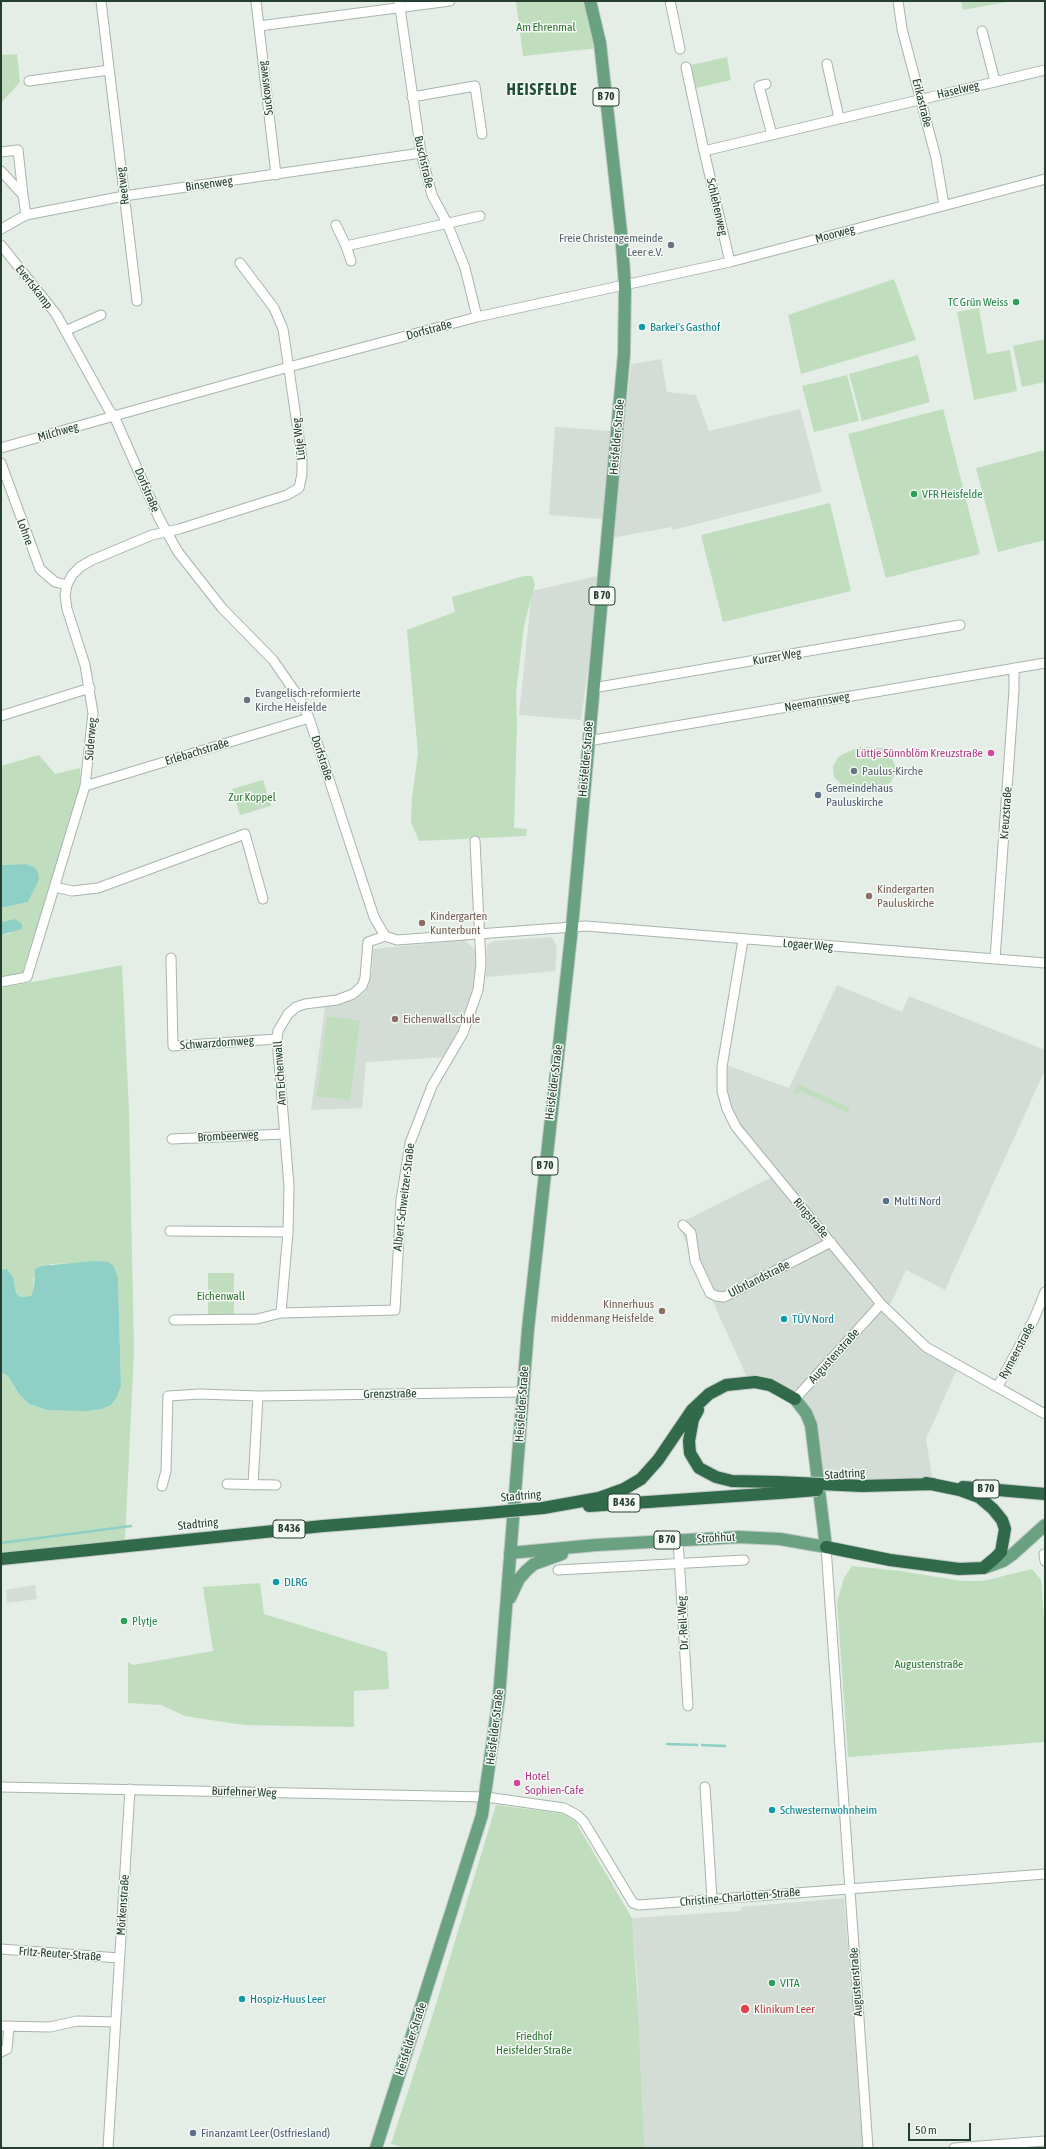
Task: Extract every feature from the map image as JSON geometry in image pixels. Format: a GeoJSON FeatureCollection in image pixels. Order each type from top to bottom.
{"type":"FeatureCollection","features":[{"type":"Feature","properties":{"kind":"highway"},"geometry":{"type":"LineString","coordinates":[[543,1508],[599,1498],[624,1489],[641,1479],[658,1460],[692,1410],[709,1394],[726,1385],[755,1382],[770,1385],[795,1399]]}},
{"type":"Feature","properties":{"kind":"highway","name":"B 70"},"geometry":{"type":"LineString","coordinates":[[709,1394],[693,1419],[690,1431],[690,1453],[699,1468],[716,1477],[732,1481],[779,1487]]}},
{"type":"Feature","properties":{"kind":"highway"},"geometry":{"type":"LineString","coordinates":[[926,1483],[960,1490],[979,1497],[993,1509],[1002,1520],[1005,1529],[1001,1552],[982,1568]]}},
{"type":"Feature","properties":{"kind":"highway","name":"Stadtring"},"geometry":{"type":"LineString","coordinates":[[1,1559],[323,1526],[779,1487],[862,1486],[926,1483],[1045,1494]]}},
{"type":"Feature","properties":{"kind":"highway","name":"B 70"},"geometry":{"type":"LineString","coordinates":[[826,1547],[943,1567],[982,1568]]}},
{"type":"Feature","properties":{"kind":"main road","name":"Heisfelder Straße"},"geometry":{"type":"LineString","coordinates":[[376,2148],[482,1815],[486,1797],[499,1697],[508,1606],[510,1553],[522,1392],[572,927],[623,362],[625,286],[621,229],[600,43],[590,1]]}},
{"type":"Feature","properties":{"kind":"main road","name":"Augustenstraße"},"geometry":{"type":"LineString","coordinates":[[795,1399],[806,1413],[811,1425],[826,1547]]}},
{"type":"Feature","properties":{"kind":"main road","name":"B 70"},"geometry":{"type":"LineString","coordinates":[[982,1568],[1003,1561],[1045,1525]]}},
{"type":"Feature","properties":{"kind":"main road","name":"Strohhut"},"geometry":{"type":"LineString","coordinates":[[510,1553],[596,1545],[759,1537],[780,1538],[826,1547]]}},
{"type":"Feature","properties":{"kind":"main road"},"geometry":{"type":"LineString","coordinates":[[508,1606],[519,1579],[534,1564],[548,1558],[596,1545]]}},
{"type":"Feature","properties":{"kind":"street","name":"Reetweg"},"geometry":{"type":"LineString","coordinates":[[101,1],[137,301]]}},
{"type":"Feature","properties":{"kind":"street","name":"Suckowsweg"},"geometry":{"type":"LineString","coordinates":[[256,1],[276,175]]}},
{"type":"Feature","properties":{"kind":"street"},"geometry":{"type":"LineString","coordinates":[[259,26],[400,5],[450,1]]}},
{"type":"Feature","properties":{"kind":"street"},"geometry":{"type":"LineString","coordinates":[[670,1],[680,49]]}},
{"type":"Feature","properties":{"kind":"street","name":"Erikastraße"},"geometry":{"type":"LineString","coordinates":[[898,1],[902,29],[936,158],[944,205]]}},
{"type":"Feature","properties":{"kind":"street","name":"Buschstraße"},"geometry":{"type":"LineString","coordinates":[[400,5],[421,154],[432,195],[447,223],[465,268],[477,317]]}},
{"type":"Feature","properties":{"kind":"street","name":"Haselweg"},"geometry":{"type":"LineString","coordinates":[[982,31],[995,81]]}},
{"type":"Feature","properties":{"kind":"street"},"geometry":{"type":"LineString","coordinates":[[827,64],[839,118]]}},
{"type":"Feature","properties":{"kind":"street","name":"Schlehenweg"},"geometry":{"type":"LineString","coordinates":[[686,67],[730,262]]}},
{"type":"Feature","properties":{"kind":"street"},"geometry":{"type":"LineString","coordinates":[[29,81],[109,70]]}},
{"type":"Feature","properties":{"kind":"street","name":"Haselweg"},"geometry":{"type":"LineString","coordinates":[[921,99],[1045,70]]}},
{"type":"Feature","properties":{"kind":"street"},"geometry":{"type":"LineString","coordinates":[[766,84],[759,86],[772,135]]}},
{"type":"Feature","properties":{"kind":"street"},"geometry":{"type":"LineString","coordinates":[[412,97],[475,86],[482,134]]}},
{"type":"Feature","properties":{"kind":"street"},"geometry":{"type":"LineString","coordinates":[[704,151],[921,99]]}},
{"type":"Feature","properties":{"kind":"street"},"geometry":{"type":"LineString","coordinates":[[1,152],[18,150],[26,215]]}},
{"type":"Feature","properties":{"kind":"street","name":"Binsenweg"},"geometry":{"type":"LineString","coordinates":[[1,229],[26,215],[124,196],[421,154]]}},
{"type":"Feature","properties":{"kind":"street"},"geometry":{"type":"LineString","coordinates":[[1,171],[23,196]]}},
{"type":"Feature","properties":{"kind":"street","name":"Moorweg"},"geometry":{"type":"LineString","coordinates":[[625,286],[730,262],[1045,179]]}},
{"type":"Feature","properties":{"kind":"street"},"geometry":{"type":"LineString","coordinates":[[346,246],[480,216]]}},
{"type":"Feature","properties":{"kind":"street"},"geometry":{"type":"LineString","coordinates":[[336,225],[351,261]]}},
{"type":"Feature","properties":{"kind":"street","name":"Evertskamp"},"geometry":{"type":"LineString","coordinates":[[1,245],[56,314],[109,410],[114,416]]}},
{"type":"Feature","properties":{"kind":"street","name":"Lütje Weg"},"geometry":{"type":"LineString","coordinates":[[166,531],[179,529],[287,495],[299,488],[302,474],[302,458],[283,329],[274,308],[240,263]]}},
{"type":"Feature","properties":{"kind":"street","name":"Dorfstraße"},"geometry":{"type":"LineString","coordinates":[[385,936],[374,917],[309,718],[291,684],[273,660],[222,608],[193,573],[166,531],[114,416],[289,366],[477,317],[625,286]]}},
{"type":"Feature","properties":{"kind":"street"},"geometry":{"type":"LineString","coordinates":[[65,331],[100,315]]}},
{"type":"Feature","properties":{"kind":"street","name":"Milchweg"},"geometry":{"type":"LineString","coordinates":[[1,448],[114,416]]}},
{"type":"Feature","properties":{"kind":"street","name":"Lohne"},"geometry":{"type":"LineString","coordinates":[[1,464],[40,569],[55,582],[67,585]]}},
{"type":"Feature","properties":{"kind":"street"},"geometry":{"type":"LineString","coordinates":[[67,585],[80,567],[92,560],[152,535],[166,531]]}},
{"type":"Feature","properties":{"kind":"street","name":"Süderweg"},"geometry":{"type":"LineString","coordinates":[[1,982],[27,978],[85,786],[93,713],[85,665],[67,609],[67,585]]}},
{"type":"Feature","properties":{"kind":"street","name":"Kurzer Weg"},"geometry":{"type":"LineString","coordinates":[[593,688],[960,625]]}},
{"type":"Feature","properties":{"kind":"street","name":"Neemannsweg"},"geometry":{"type":"LineString","coordinates":[[588,741],[1045,663]]}},
{"type":"Feature","properties":{"kind":"street","name":"Kreuzstraße"},"geometry":{"type":"LineString","coordinates":[[995,959],[1014,690],[1014,668]]}},
{"type":"Feature","properties":{"kind":"street"},"geometry":{"type":"LineString","coordinates":[[1,716],[90,688]]}},
{"type":"Feature","properties":{"kind":"street","name":"Erlebachstraße"},"geometry":{"type":"LineString","coordinates":[[85,786],[309,718]]}},
{"type":"Feature","properties":{"kind":"street"},"geometry":{"type":"LineString","coordinates":[[55,887],[72,891],[98,888],[245,834],[263,899]]}},
{"type":"Feature","properties":{"kind":"street"},"geometry":{"type":"LineString","coordinates":[[475,841],[480,933]]}},
{"type":"Feature","properties":{"kind":"street"},"geometry":{"type":"LineString","coordinates":[[385,936],[397,940],[572,927]]}},
{"type":"Feature","properties":{"kind":"street","name":"Logaer Weg"},"geometry":{"type":"LineString","coordinates":[[572,927],[636,929],[743,940],[1045,963]]}},
{"type":"Feature","properties":{"kind":"street","name":"Albert-Schweitzer-Straße"},"geometry":{"type":"LineString","coordinates":[[281,1314],[395,1310],[401,1200],[410,1143],[430,1092],[453,1053],[473,1007],[478,990],[481,964],[480,933]]}},
{"type":"Feature","properties":{"kind":"street","name":"Am Eichenwall"},"geometry":{"type":"LineString","coordinates":[[281,1314],[288,1232],[289,1186],[277,1039],[282,1022],[296,1007],[305,1004],[337,1000],[353,994],[362,986],[365,978],[368,942],[385,936]]}},
{"type":"Feature","properties":{"kind":"street","name":"Ringstraße"},"geometry":{"type":"LineString","coordinates":[[743,940],[722,1067],[722,1091],[727,1109],[736,1127],[881,1304],[926,1347],[998,1386],[1045,1414]]}},
{"type":"Feature","properties":{"kind":"street","name":"Schwarzdornweg"},"geometry":{"type":"LineString","coordinates":[[171,958],[173,1046],[277,1039]]}},
{"type":"Feature","properties":{"kind":"street","name":"Brombeerweg"},"geometry":{"type":"LineString","coordinates":[[172,1139],[284,1134]]}},
{"type":"Feature","properties":{"kind":"street","name":"Ulbtlandstraße"},"geometry":{"type":"LineString","coordinates":[[683,1225],[691,1233],[695,1261],[710,1292],[716,1296],[724,1297],[831,1242]]}},
{"type":"Feature","properties":{"kind":"street"},"geometry":{"type":"LineString","coordinates":[[170,1231],[288,1232]]}},
{"type":"Feature","properties":{"kind":"street","name":"Rymeerstraße"},"geometry":{"type":"LineString","coordinates":[[998,1386],[1034,1319],[1045,1292]]}},
{"type":"Feature","properties":{"kind":"street","name":"Augustenstraße"},"geometry":{"type":"LineString","coordinates":[[795,1399],[881,1304]]}},
{"type":"Feature","properties":{"kind":"street"},"geometry":{"type":"LineString","coordinates":[[174,1320],[257,1319],[281,1314]]}},
{"type":"Feature","properties":{"kind":"street","name":"Grenzstraße"},"geometry":{"type":"LineString","coordinates":[[162,1486],[166,1471],[168,1396],[200,1394],[258,1396],[522,1392]]}},
{"type":"Feature","properties":{"kind":"street"},"geometry":{"type":"LineString","coordinates":[[253,1485],[258,1396]]}},
{"type":"Feature","properties":{"kind":"street"},"geometry":{"type":"LineString","coordinates":[[227,1484],[276,1485]]}},
{"type":"Feature","properties":{"kind":"street","name":"Dr.-Reil-Weg"},"geometry":{"type":"LineString","coordinates":[[678,1540],[688,1706]]}},
{"type":"Feature","properties":{"kind":"street","name":"Augustenstraße"},"geometry":{"type":"LineString","coordinates":[[826,1547],[868,2148]]}},
{"type":"Feature","properties":{"kind":"street","name":"Strohhut"},"geometry":{"type":"LineString","coordinates":[[558,1570],[744,1560]]}},
{"type":"Feature","properties":{"kind":"street","name":"Burfehner Weg"},"geometry":{"type":"LineString","coordinates":[[1,1787],[486,1797]]}},
{"type":"Feature","properties":{"kind":"street"},"geometry":{"type":"LineString","coordinates":[[705,1787],[712,1899]]}},
{"type":"Feature","properties":{"kind":"street","name":"Mörkenstraße"},"geometry":{"type":"LineString","coordinates":[[108,2148],[130,1789]]}},
{"type":"Feature","properties":{"kind":"street","name":"Christine-Charlotten-Straße"},"geometry":{"type":"LineString","coordinates":[[486,1797],[564,1808],[577,1815],[584,1822],[633,1903],[639,1905],[1045,1874]]}},
{"type":"Feature","properties":{"kind":"street","name":"Fritz-Reuter-Straße"},"geometry":{"type":"LineString","coordinates":[[1,1949],[119,1958]]}},
{"type":"Feature","properties":{"kind":"street"},"geometry":{"type":"LineString","coordinates":[[1,2052],[7,2049],[5,2026],[50,2028],[77,2021],[115,2022]]}},
{"type":"Feature","properties":{"kind":"street"},"geometry":{"type":"LineString","coordinates":[[954,2148],[1045,2140]]}},
{"type":"Feature","properties":{"kind":"shaded area"},"geometry":{"type":"Polygon","coordinates":[[[661,359],[667,392],[696,395],[709,431],[800,409],[822,492],[673,530],[672,527],[611,538],[613,520],[549,515],[555,427],[624,432],[631,364],[661,359]]]}},
{"type":"Feature","properties":{"kind":"shaded area"},"geometry":{"type":"Polygon","coordinates":[[[601,575],[581,720],[519,715],[532,591],[601,575]]]}},
{"type":"Feature","properties":{"kind":"shaded area","name":"Eichenwallschule"},"geometry":{"type":"Polygon","coordinates":[[[552,937],[557,947],[555,971],[486,977],[487,945],[494,941],[552,937]]]}},
{"type":"Feature","properties":{"kind":"shaded area","name":"Eichenwallschule"},"geometry":{"type":"Polygon","coordinates":[[[465,940],[477,952],[475,990],[471,1008],[448,1057],[366,1062],[362,1108],[311,1110],[325,1007],[354,1000],[366,991],[372,972],[373,949],[465,940]]]}},
{"type":"Feature","properties":{"kind":"shaded area"},"geometry":{"type":"Polygon","coordinates":[[[837,985],[902,1012],[909,996],[1045,1050],[1045,1070],[945,1290],[906,1270],[885,1316],[925,1350],[957,1369],[926,1439],[933,1482],[819,1481],[802,1406],[749,1382],[678,1224],[776,1175],[741,1128],[731,1110],[726,1091],[726,1065],[789,1088],[837,985]]]}},
{"type":"Feature","properties":{"kind":"shaded area"},"geometry":{"type":"Polygon","coordinates":[[[35,1585],[37,1599],[7,1603],[6,1590],[35,1585]]]}},
{"type":"Feature","properties":{"kind":"shaded area","name":"Klinikum Leer"},"geometry":{"type":"Polygon","coordinates":[[[844,1898],[863,2148],[641,2148],[637,2029],[638,1990],[632,1918],[741,1911],[741,1907],[844,1898]]]}},
{"type":"Feature","properties":{"kind":"green space","name":"Am Ehrenmal"},"geometry":{"type":"Polygon","coordinates":[[[516,1],[588,1],[599,48],[523,56],[516,1]]]}},
{"type":"Feature","properties":{"kind":"green space"},"geometry":{"type":"Polygon","coordinates":[[[961,1],[1012,1],[963,10],[961,1]]]}},
{"type":"Feature","properties":{"kind":"green space"},"geometry":{"type":"Polygon","coordinates":[[[17,54],[20,82],[1,103],[1,55],[17,54]]]}},
{"type":"Feature","properties":{"kind":"green space"},"geometry":{"type":"Polygon","coordinates":[[[727,57],[731,80],[696,88],[691,65],[727,57]]]}},
{"type":"Feature","properties":{"kind":"green space"},"geometry":{"type":"Polygon","coordinates":[[[894,279],[916,340],[801,374],[788,315],[894,279]]]}},
{"type":"Feature","properties":{"kind":"green space"},"geometry":{"type":"Polygon","coordinates":[[[979,308],[987,354],[1010,350],[1017,391],[974,400],[957,312],[979,308]]]}},
{"type":"Feature","properties":{"kind":"green space"},"geometry":{"type":"Polygon","coordinates":[[[1045,339],[1045,382],[1022,387],[1013,346],[1045,339]]]}},
{"type":"Feature","properties":{"kind":"green space"},"geometry":{"type":"Polygon","coordinates":[[[918,355],[930,402],[862,421],[849,374],[918,355]]]}},
{"type":"Feature","properties":{"kind":"green space"},"geometry":{"type":"Polygon","coordinates":[[[847,375],[859,421],[814,432],[802,386],[847,375]]]}},
{"type":"Feature","properties":{"kind":"green space","name":"VFR Heisfelde"},"geometry":{"type":"Polygon","coordinates":[[[943,409],[980,554],[886,578],[848,434],[943,409]]]}},
{"type":"Feature","properties":{"kind":"green space"},"geometry":{"type":"Polygon","coordinates":[[[1045,450],[1045,540],[998,552],[976,468],[1045,450]]]}},
{"type":"Feature","properties":{"kind":"green space"},"geometry":{"type":"Polygon","coordinates":[[[830,503],[851,591],[723,622],[701,535],[830,503]]]}},
{"type":"Feature","properties":{"kind":"green space"},"geometry":{"type":"Polygon","coordinates":[[[524,576],[532,576],[535,584],[524,626],[516,693],[517,723],[514,828],[527,829],[526,836],[419,841],[411,822],[412,797],[418,754],[407,630],[455,612],[452,597],[524,576]]]}},
{"type":"Feature","properties":{"kind":"green space"},"geometry":{"type":"Polygon","coordinates":[[[859,747],[883,748],[889,753],[895,765],[895,774],[890,783],[882,787],[853,792],[848,791],[834,777],[833,766],[839,756],[859,747]]]}},
{"type":"Feature","properties":{"kind":"green space"},"geometry":{"type":"Polygon","coordinates":[[[39,755],[55,774],[80,768],[81,788],[22,974],[1,977],[1,935],[12,933],[15,919],[1,922],[1,908],[28,902],[39,880],[34,867],[26,864],[1,865],[1,766],[39,755]]]}},
{"type":"Feature","properties":{"kind":"green space","name":"Zur Koppel"},"geometry":{"type":"Polygon","coordinates":[[[263,780],[271,806],[240,815],[232,789],[263,780]]]}},
{"type":"Feature","properties":{"kind":"green space"},"geometry":{"type":"Polygon","coordinates":[[[122,965],[129,1111],[134,1351],[125,1540],[1,1553],[1,1372],[8,1376],[19,1394],[29,1404],[47,1410],[102,1409],[111,1405],[117,1397],[121,1386],[118,1278],[114,1267],[108,1262],[51,1264],[33,1278],[34,1288],[31,1296],[20,1297],[16,1293],[13,1277],[7,1270],[1,1270],[1,988],[122,965]]]}},
{"type":"Feature","properties":{"kind":"green space"},"geometry":{"type":"Polygon","coordinates":[[[327,1016],[360,1021],[350,1100],[317,1096],[327,1016]]]}},
{"type":"Feature","properties":{"kind":"green space"},"geometry":{"type":"Polygon","coordinates":[[[798,1084],[850,1108],[848,1113],[800,1091],[798,1095],[793,1094],[798,1084]]]}},
{"type":"Feature","properties":{"kind":"green space","name":"Eichenwall"},"geometry":{"type":"Polygon","coordinates":[[[208,1273],[234,1273],[234,1318],[208,1318],[208,1273]]]}},
{"type":"Feature","properties":{"kind":"green space","name":"Augustenstraße"},"geometry":{"type":"Polygon","coordinates":[[[852,1566],[901,1571],[961,1581],[983,1581],[1032,1569],[1041,1580],[1045,1634],[1045,1742],[848,1757],[837,1602],[844,1578],[852,1566]]]}},
{"type":"Feature","properties":{"kind":"green space"},"geometry":{"type":"Polygon","coordinates":[[[260,1583],[264,1614],[387,1652],[389,1689],[354,1691],[354,1727],[244,1725],[185,1716],[161,1705],[128,1703],[128,1662],[133,1665],[213,1651],[203,1587],[260,1583]]]}},
{"type":"Feature","properties":{"kind":"green space","name":"Friedhof Heisfelder Straße"},"geometry":{"type":"Polygon","coordinates":[[[496,1805],[565,1814],[575,1821],[632,1918],[637,1990],[644,2148],[405,2148],[391,2144],[433,2014],[496,1805]]]}},
{"type":"Feature","properties":{"kind":"water"},"geometry":{"type":"Polygon","coordinates":[[[26,864],[34,867],[38,872],[39,880],[28,902],[1,908],[1,865],[26,864]]]}},
{"type":"Feature","properties":{"kind":"water"},"geometry":{"type":"Polygon","coordinates":[[[15,919],[22,924],[22,929],[1,935],[1,922],[15,919]]]}},
{"type":"Feature","properties":{"kind":"water"},"geometry":{"type":"Polygon","coordinates":[[[94,1261],[109,1262],[114,1267],[118,1278],[121,1386],[117,1397],[111,1405],[102,1409],[86,1411],[47,1410],[29,1404],[19,1394],[8,1376],[1,1372],[1,1270],[7,1269],[13,1277],[16,1293],[20,1297],[31,1296],[34,1288],[35,1269],[41,1266],[94,1261]]]}},
{"type":"Feature","properties":{"kind":"waterway"},"geometry":{"type":"LineString","coordinates":[[1,1543],[131,1526]]}},
{"type":"Feature","properties":{"kind":"waterway"},"geometry":{"type":"LineString","coordinates":[[667,1744],[697,1745]]}},
{"type":"Feature","properties":{"kind":"waterway"},"geometry":{"type":"LineString","coordinates":[[702,1745],[725,1746]]}},
{"type":"Feature","properties":{"kind":"place","name":"Freie Christengemeinde Leer e.V."},"geometry":{"type":"Point","coordinates":[671,245]}},
{"type":"Feature","properties":{"kind":"place","name":"TC Grün Weiss"},"geometry":{"type":"Point","coordinates":[1016,302]}},
{"type":"Feature","properties":{"kind":"place","name":"Barkei's Gasthof"},"geometry":{"type":"Point","coordinates":[642,327]}},
{"type":"Feature","properties":{"kind":"place","name":"VFR Heisfelde"},"geometry":{"type":"Point","coordinates":[914,494]}},
{"type":"Feature","properties":{"kind":"place","name":"Evangelisch-reformierte Kirche Heisfelde"},"geometry":{"type":"Point","coordinates":[247,700]}},
{"type":"Feature","properties":{"kind":"place","name":"Lüttje Sünnblöm Kreuzstraße"},"geometry":{"type":"Point","coordinates":[991,753]}},
{"type":"Feature","properties":{"kind":"place","name":"Paulus-Kirche"},"geometry":{"type":"Point","coordinates":[854,771]}},
{"type":"Feature","properties":{"kind":"place","name":"Gemeindehaus Pauluskirche"},"geometry":{"type":"Point","coordinates":[818,795]}},
{"type":"Feature","properties":{"kind":"place","name":"Kindergarten Pauluskirche"},"geometry":{"type":"Point","coordinates":[869,896]}},
{"type":"Feature","properties":{"kind":"place","name":"Kindergarten Kunterbunt"},"geometry":{"type":"Point","coordinates":[422,923]}},
{"type":"Feature","properties":{"kind":"place","name":"Eichenwallschule"},"geometry":{"type":"Point","coordinates":[395,1019]}},
{"type":"Feature","properties":{"kind":"place","name":"Multi Nord"},"geometry":{"type":"Point","coordinates":[886,1201]}},
{"type":"Feature","properties":{"kind":"place","name":"Kinnerhuus middenmang Heisfelde"},"geometry":{"type":"Point","coordinates":[662,1311]}},
{"type":"Feature","properties":{"kind":"place","name":"TÜV Nord"},"geometry":{"type":"Point","coordinates":[784,1319]}},
{"type":"Feature","properties":{"kind":"place","name":"DLRG"},"geometry":{"type":"Point","coordinates":[276,1582]}},
{"type":"Feature","properties":{"kind":"place","name":"Plytje"},"geometry":{"type":"Point","coordinates":[124,1621]}},
{"type":"Feature","properties":{"kind":"place","name":"Hotel Sophien-Cafe"},"geometry":{"type":"Point","coordinates":[517,1783]}},
{"type":"Feature","properties":{"kind":"place","name":"Schwesternwohnheim"},"geometry":{"type":"Point","coordinates":[772,1810]}},
{"type":"Feature","properties":{"kind":"place","name":"VITA"},"geometry":{"type":"Point","coordinates":[772,1983]}},
{"type":"Feature","properties":{"kind":"place","name":"Hospiz-Huus Leer"},"geometry":{"type":"Point","coordinates":[242,1999]}},
{"type":"Feature","properties":{"kind":"place","name":"Klinikum Leer"},"geometry":{"type":"Point","coordinates":[745,2009]}},
{"type":"Feature","properties":{"kind":"place","name":"Finanzamt Leer (Ostfriesland)"},"geometry":{"type":"Point","coordinates":[193,2133]}},
{"type":"Feature","properties":{"kind":"district","name":"HEISFELDE"},"geometry":{"type":"Point","coordinates":[542,90]}}]}
